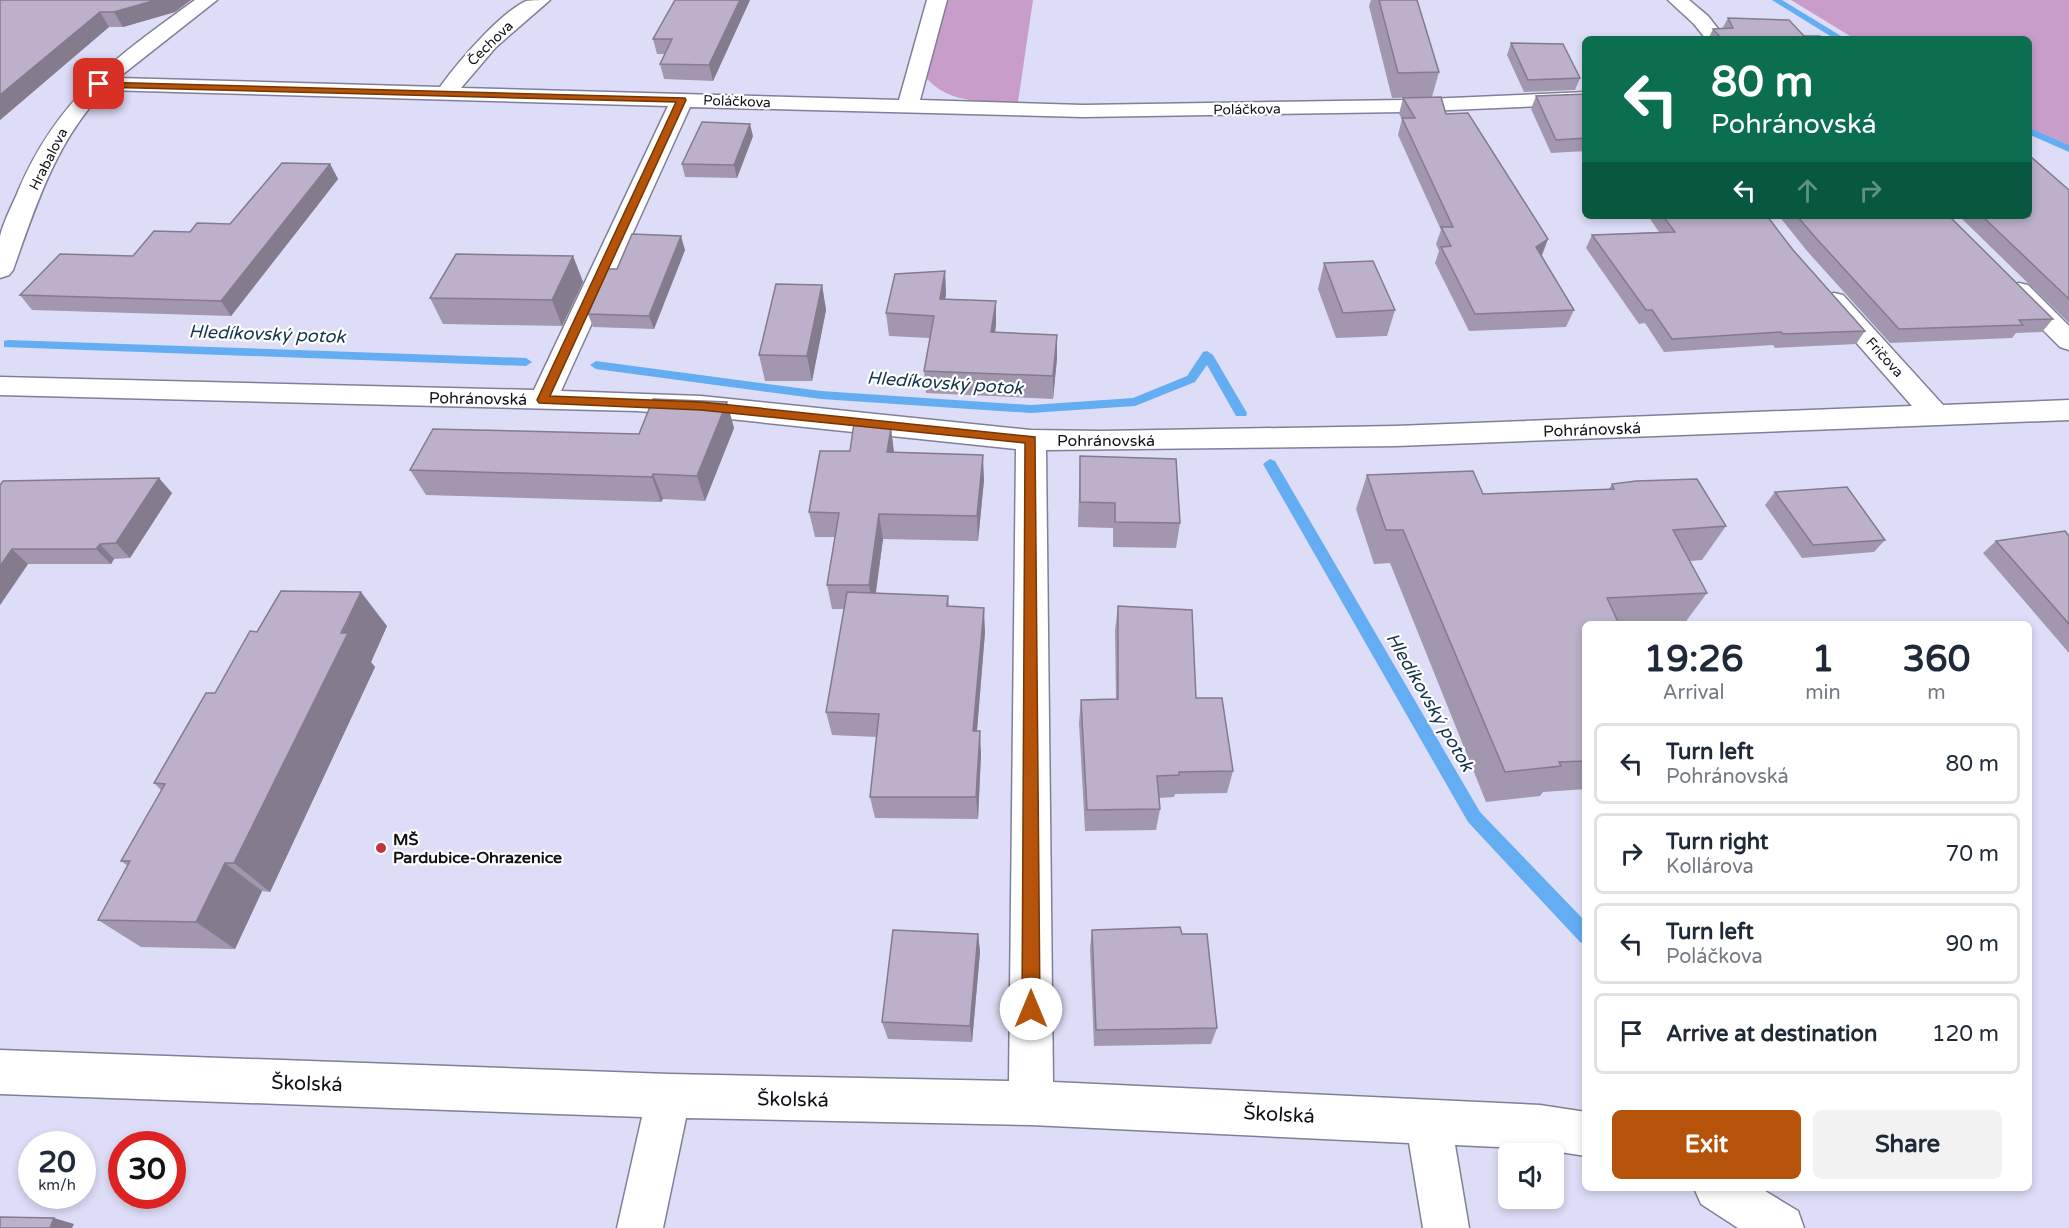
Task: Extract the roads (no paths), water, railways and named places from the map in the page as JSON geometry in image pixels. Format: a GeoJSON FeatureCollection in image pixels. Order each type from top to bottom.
{"type":"FeatureCollection","features":[{"type":"Feature","properties":{"kind":"street","name":"Hrabalova"},"geometry":{"type":"LineString","coordinates":[[0,270],[36,177],[52,144],[80,105],[99,84],[207,0]]}},
{"type":"Feature","properties":{"kind":"street","name":"Čechova"},"geometry":{"type":"LineString","coordinates":[[446,94],[460,72],[490,41],[540,0]]}},
{"type":"Feature","properties":{"kind":"street"},"geometry":{"type":"LineString","coordinates":[[908,106],[937,0]]}},
{"type":"Feature","properties":{"kind":"street"},"geometry":{"type":"LineString","coordinates":[[1678,0],[1714,36]]}},
{"type":"Feature","properties":{"kind":"street","name":"Poláčkova"},"geometry":{"type":"LineString","coordinates":[[99,84],[1124,111],[1404,106],[1582,98]]}},
{"type":"Feature","properties":{"kind":"street"},"geometry":{"type":"LineString","coordinates":[[543,400],[682,100]]}},
{"type":"Feature","properties":{"kind":"street"},"geometry":{"type":"LineString","coordinates":[[2001,274],[2069,341]]}},
{"type":"Feature","properties":{"kind":"street","name":"Fričova"},"geometry":{"type":"LineString","coordinates":[[1820,284],[1937,416]]}},
{"type":"Feature","properties":{"kind":"street","name":"Pohránovská"},"geometry":{"type":"LineString","coordinates":[[0,386],[701,406],[1031,440],[1102,441],[1407,435],[2069,410]]}},
{"type":"Feature","properties":{"kind":"street"},"geometry":{"type":"LineString","coordinates":[[1031,440],[1031,1103]]}},
{"type":"Feature","properties":{"kind":"street","name":"Školská"},"geometry":{"type":"LineString","coordinates":[[0,1072],[669,1096],[1031,1103],[1540,1127],[1582,1133]]}},
{"type":"Feature","properties":{"kind":"street"},"geometry":{"type":"LineString","coordinates":[[640,1228],[669,1096]]}},
{"type":"Feature","properties":{"kind":"street"},"geometry":{"type":"LineString","coordinates":[[1428,1121],[1446,1228]]}},
{"type":"Feature","properties":{"kind":"street"},"geometry":{"type":"LineString","coordinates":[[1722,1191],[1781,1228]]}},
{"type":"Feature","properties":{"kind":"waterway"},"geometry":{"type":"LineString","coordinates":[[1776,0],[1836,36]]}},
{"type":"Feature","properties":{"kind":"waterway"},"geometry":{"type":"LineString","coordinates":[[2032,132],[2069,149]]}},
{"type":"Feature","properties":{"kind":"waterway","name":"Hledíkovský potok"},"geometry":{"type":"LineString","coordinates":[[8,344],[526,362]]}},
{"type":"Feature","properties":{"kind":"waterway","name":"Hledíkovský potok"},"geometry":{"type":"LineString","coordinates":[[596,365],[821,395],[1031,409],[1135,402],[1191,379],[1207,355],[1241,413]]}},
{"type":"Feature","properties":{"kind":"waterway","name":"Hledíkovský potok"},"geometry":{"type":"LineString","coordinates":[[1270,464],[1474,817],[1582,932]]}},
{"type":"Feature","properties":{"kind":"place","name":"MŠ Pardubice-Ohrazenice"},"geometry":{"type":"Point","coordinates":[381,848]}}]}
